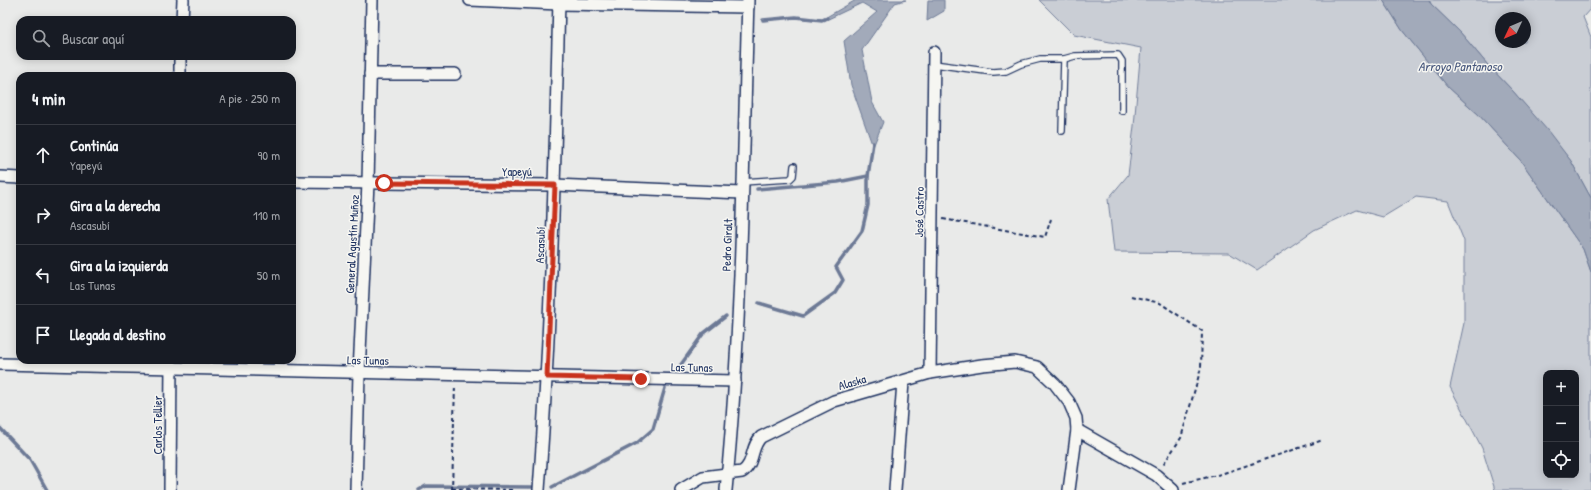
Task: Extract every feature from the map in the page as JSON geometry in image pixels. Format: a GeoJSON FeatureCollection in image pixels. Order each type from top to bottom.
{"type":"FeatureCollection","features":[{"type":"Feature","properties":{"kind":"street"},"geometry":{"type":"LineString","coordinates":[[182,0],[182,16]]}},
{"type":"Feature","properties":{"kind":"street","name":"General Agustín Muñoz"},"geometry":{"type":"LineString","coordinates":[[356,490],[359,373],[368,183],[372,0]]}},
{"type":"Feature","properties":{"kind":"street"},"geometry":{"type":"LineString","coordinates":[[470,0],[748,3]]}},
{"type":"Feature","properties":{"kind":"street","name":"Ascasubí"},"geometry":{"type":"LineString","coordinates":[[539,490],[547,377],[555,185],[559,2]]}},
{"type":"Feature","properties":{"kind":"street","name":"Pedro Giralt"},"geometry":{"type":"LineString","coordinates":[[726,490],[735,380],[743,188],[748,3]]}},
{"type":"Feature","properties":{"kind":"street","name":"José Castro"},"geometry":{"type":"LineString","coordinates":[[930,373],[934,58]]}},
{"type":"Feature","properties":{"kind":"street"},"geometry":{"type":"LineString","coordinates":[[180,60],[180,72]]}},
{"type":"Feature","properties":{"kind":"street"},"geometry":{"type":"LineString","coordinates":[[370,74],[455,74]]}},
{"type":"Feature","properties":{"kind":"street"},"geometry":{"type":"LineString","coordinates":[[0,177],[16,178]]}},
{"type":"Feature","properties":{"kind":"street","name":"Yapeyú"},"geometry":{"type":"LineString","coordinates":[[296,182],[743,188]]}},
{"type":"Feature","properties":{"kind":"street","name":"Alaska"},"geometry":{"type":"LineString","coordinates":[[681,490],[703,477],[742,472],[748,468],[756,442],[769,432],[834,401],[930,373],[982,365],[1015,362],[1037,366],[1055,384],[1069,402],[1076,418],[1077,430],[1070,490]]}},
{"type":"Feature","properties":{"kind":"street","name":"Las Tunas"},"geometry":{"type":"LineString","coordinates":[[0,364],[171,364],[359,373],[735,380]]}},
{"type":"Feature","properties":{"kind":"street","name":"Carlos Tellier"},"geometry":{"type":"LineString","coordinates":[[170,490],[171,364]]}},
{"type":"Feature","properties":{"kind":"street"},"geometry":{"type":"LineString","coordinates":[[895,490],[903,382]]}},
{"type":"Feature","properties":{"kind":"street"},"geometry":{"type":"LineString","coordinates":[[1077,430],[1156,475],[1171,488]]}},
{"type":"Feature","properties":{"kind":"lane"},"geometry":{"type":"LineString","coordinates":[[934,58],[992,72],[1006,71],[1021,64],[1040,59],[1064,59],[1075,56],[1118,55],[1122,61],[1122,111]]}},
{"type":"Feature","properties":{"kind":"lane"},"geometry":{"type":"LineString","coordinates":[[1062,131],[1064,59]]}},
{"type":"Feature","properties":{"kind":"lane"},"geometry":{"type":"LineString","coordinates":[[743,188],[790,179],[793,176],[794,166]]}},
{"type":"Feature","properties":{"kind":"path"},"geometry":{"type":"LineString","coordinates":[[932,217],[1045,237],[1051,219]]}},
{"type":"Feature","properties":{"kind":"path"},"geometry":{"type":"LineString","coordinates":[[1131,296],[1160,302],[1202,331],[1201,368],[1181,438],[1156,475]]}},
{"type":"Feature","properties":{"kind":"path"},"geometry":{"type":"LineString","coordinates":[[455,375],[452,489],[515,490]]}},
{"type":"Feature","properties":{"kind":"path"},"geometry":{"type":"LineString","coordinates":[[1171,488],[1221,474],[1323,440]]}},
{"type":"Feature","properties":{"kind":"shaded area"},"geometry":{"type":"Polygon","coordinates":[[[1039,0],[1383,0],[1402,30],[1448,87],[1478,114],[1521,161],[1583,249],[1591,272],[1591,490],[1495,490],[1482,448],[1450,387],[1464,323],[1464,241],[1448,201],[1416,197],[1383,217],[1357,210],[1314,230],[1257,270],[1229,253],[1114,252],[1108,199],[1128,175],[1141,48],[1074,35],[1039,0]]]}},
{"type":"Feature","properties":{"kind":"shaded area"},"geometry":{"type":"Polygon","coordinates":[[[1429,0],[1591,0],[1591,8],[1583,17],[1591,37],[1591,198],[1571,161],[1512,90],[1487,64],[1460,32],[1431,4],[1429,0]]]}},
{"type":"Feature","properties":{"kind":"water"},"geometry":{"type":"Polygon","coordinates":[[[856,0],[906,0],[895,3],[862,50],[872,102],[883,122],[873,147],[851,85],[844,41],[877,12],[862,3],[824,21],[823,19],[856,0]]]}},
{"type":"Feature","properties":{"kind":"water"},"geometry":{"type":"Polygon","coordinates":[[[928,0],[944,0],[944,11],[927,21],[928,0]]]}},
{"type":"Feature","properties":{"kind":"water","name":"Arroyo Pantanoso"},"geometry":{"type":"Polygon","coordinates":[[[1383,0],[1429,0],[1431,4],[1460,32],[1487,64],[1512,90],[1548,131],[1571,161],[1591,198],[1591,272],[1583,249],[1521,161],[1478,114],[1448,87],[1402,30],[1383,0]]]}},
{"type":"Feature","properties":{"kind":"waterway"},"geometry":{"type":"LineString","coordinates":[[763,20],[796,17],[822,20],[827,18]]}},
{"type":"Feature","properties":{"kind":"waterway"},"geometry":{"type":"LineString","coordinates":[[759,303],[803,316],[835,293],[843,280],[836,267],[862,231],[868,205],[868,176],[873,143]]}},
{"type":"Feature","properties":{"kind":"waterway"},"geometry":{"type":"LineString","coordinates":[[757,189],[838,182],[868,176]]}},
{"type":"Feature","properties":{"kind":"waterway"},"geometry":{"type":"LineString","coordinates":[[677,370],[703,334],[726,316]]}},
{"type":"Feature","properties":{"kind":"waterway"},"geometry":{"type":"LineString","coordinates":[[552,487],[637,443],[653,429],[665,388]]}},
{"type":"Feature","properties":{"kind":"waterway"},"geometry":{"type":"LineString","coordinates":[[0,428],[30,460],[47,490]]}},
{"type":"Feature","properties":{"kind":"waterway"},"geometry":{"type":"LineString","coordinates":[[419,490],[426,486],[532,487]]}},
{"type":"Feature","properties":{"kind":"route"},"geometry":{"type":"LineString","coordinates":[[384,183],[555,185],[547,377],[641,379]]}}]}
